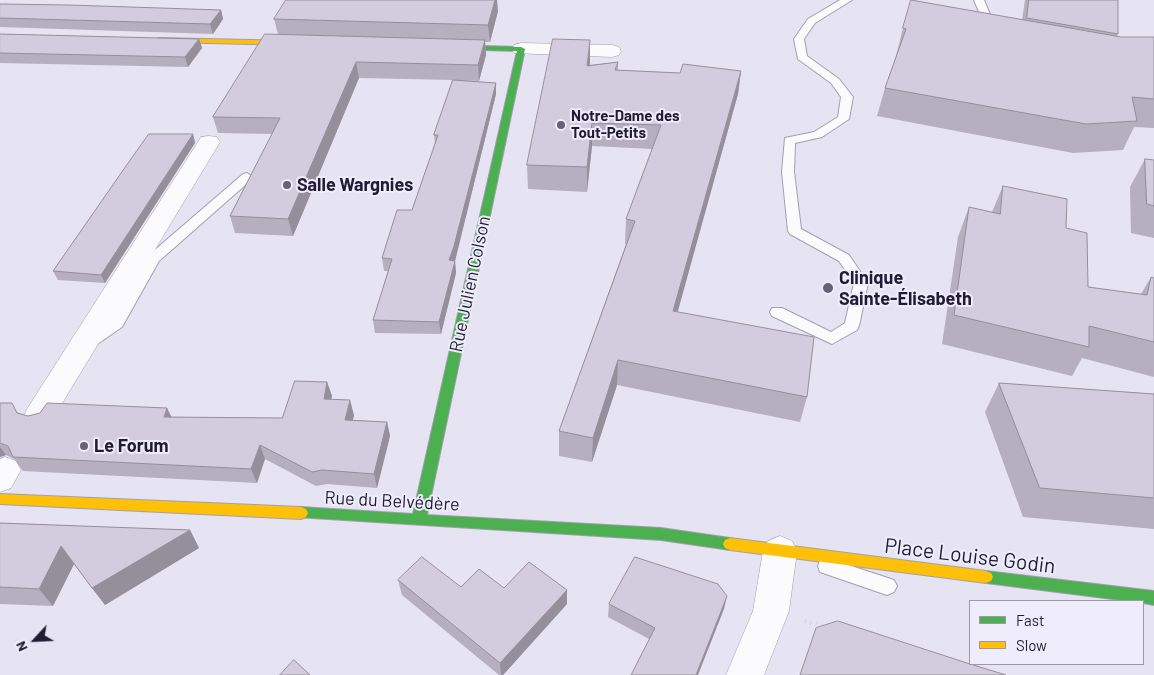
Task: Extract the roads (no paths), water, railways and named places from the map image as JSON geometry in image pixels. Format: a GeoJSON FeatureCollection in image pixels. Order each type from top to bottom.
{"type":"FeatureCollection","features":[{"type":"Feature","properties":{"kind":"street"},"geometry":{"type":"LineString","coordinates":[[148,39],[305,43]]}},
{"type":"Feature","properties":{"kind":"street"},"geometry":{"type":"LineString","coordinates":[[433,46],[612,51]]}},
{"type":"Feature","properties":{"kind":"street","name":"Rue Julien Colson"},"geometry":{"type":"LineString","coordinates":[[419,519],[521,49]]}},
{"type":"Feature","properties":{"kind":"street"},"geometry":{"type":"LineString","coordinates":[[38,417],[209,142]]}},
{"type":"Feature","properties":{"kind":"street","name":"Rue du Belvédère"},"geometry":{"type":"LineString","coordinates":[[2,483],[419,519],[662,534],[780,551]]}},
{"type":"Feature","properties":{"kind":"street"},"geometry":{"type":"LineString","coordinates":[[745,675],[771,611],[780,551]]}},
{"type":"Feature","properties":{"kind":"street","name":"Place Louise Godin"},"geometry":{"type":"LineString","coordinates":[[780,551],[1154,598]]}},
{"type":"Feature","properties":{"kind":"lane"},"geometry":{"type":"LineString","coordinates":[[777,312],[832,339],[852,326],[861,283],[844,258],[795,231],[788,172],[789,141],[818,135],[843,119],[846,97],[835,81],[802,57],[799,38],[812,21],[847,0]]}},
{"type":"Feature","properties":{"kind":"lane"},"geometry":{"type":"LineString","coordinates":[[979,0],[992,30],[999,35]]}},
{"type":"Feature","properties":{"kind":"lane"},"geometry":{"type":"LineString","coordinates":[[82,347],[117,323],[154,258],[247,177]]}},
{"type":"Feature","properties":{"kind":"lane"},"geometry":{"type":"LineString","coordinates":[[780,551],[887,586]]}},
{"type":"Feature","properties":{"kind":"place","name":"Notre-Dame des Tout-Petits"},"geometry":{"type":"Point","coordinates":[561,125]}},
{"type":"Feature","properties":{"kind":"place","name":"Salle Wargnies"},"geometry":{"type":"Point","coordinates":[287,185]}},
{"type":"Feature","properties":{"kind":"place","name":"Clinique Sainte-Élisabeth"},"geometry":{"type":"Point","coordinates":[828,288]}},
{"type":"Feature","properties":{"kind":"place","name":"Le Forum"},"geometry":{"type":"Point","coordinates":[84,446]}}]}
